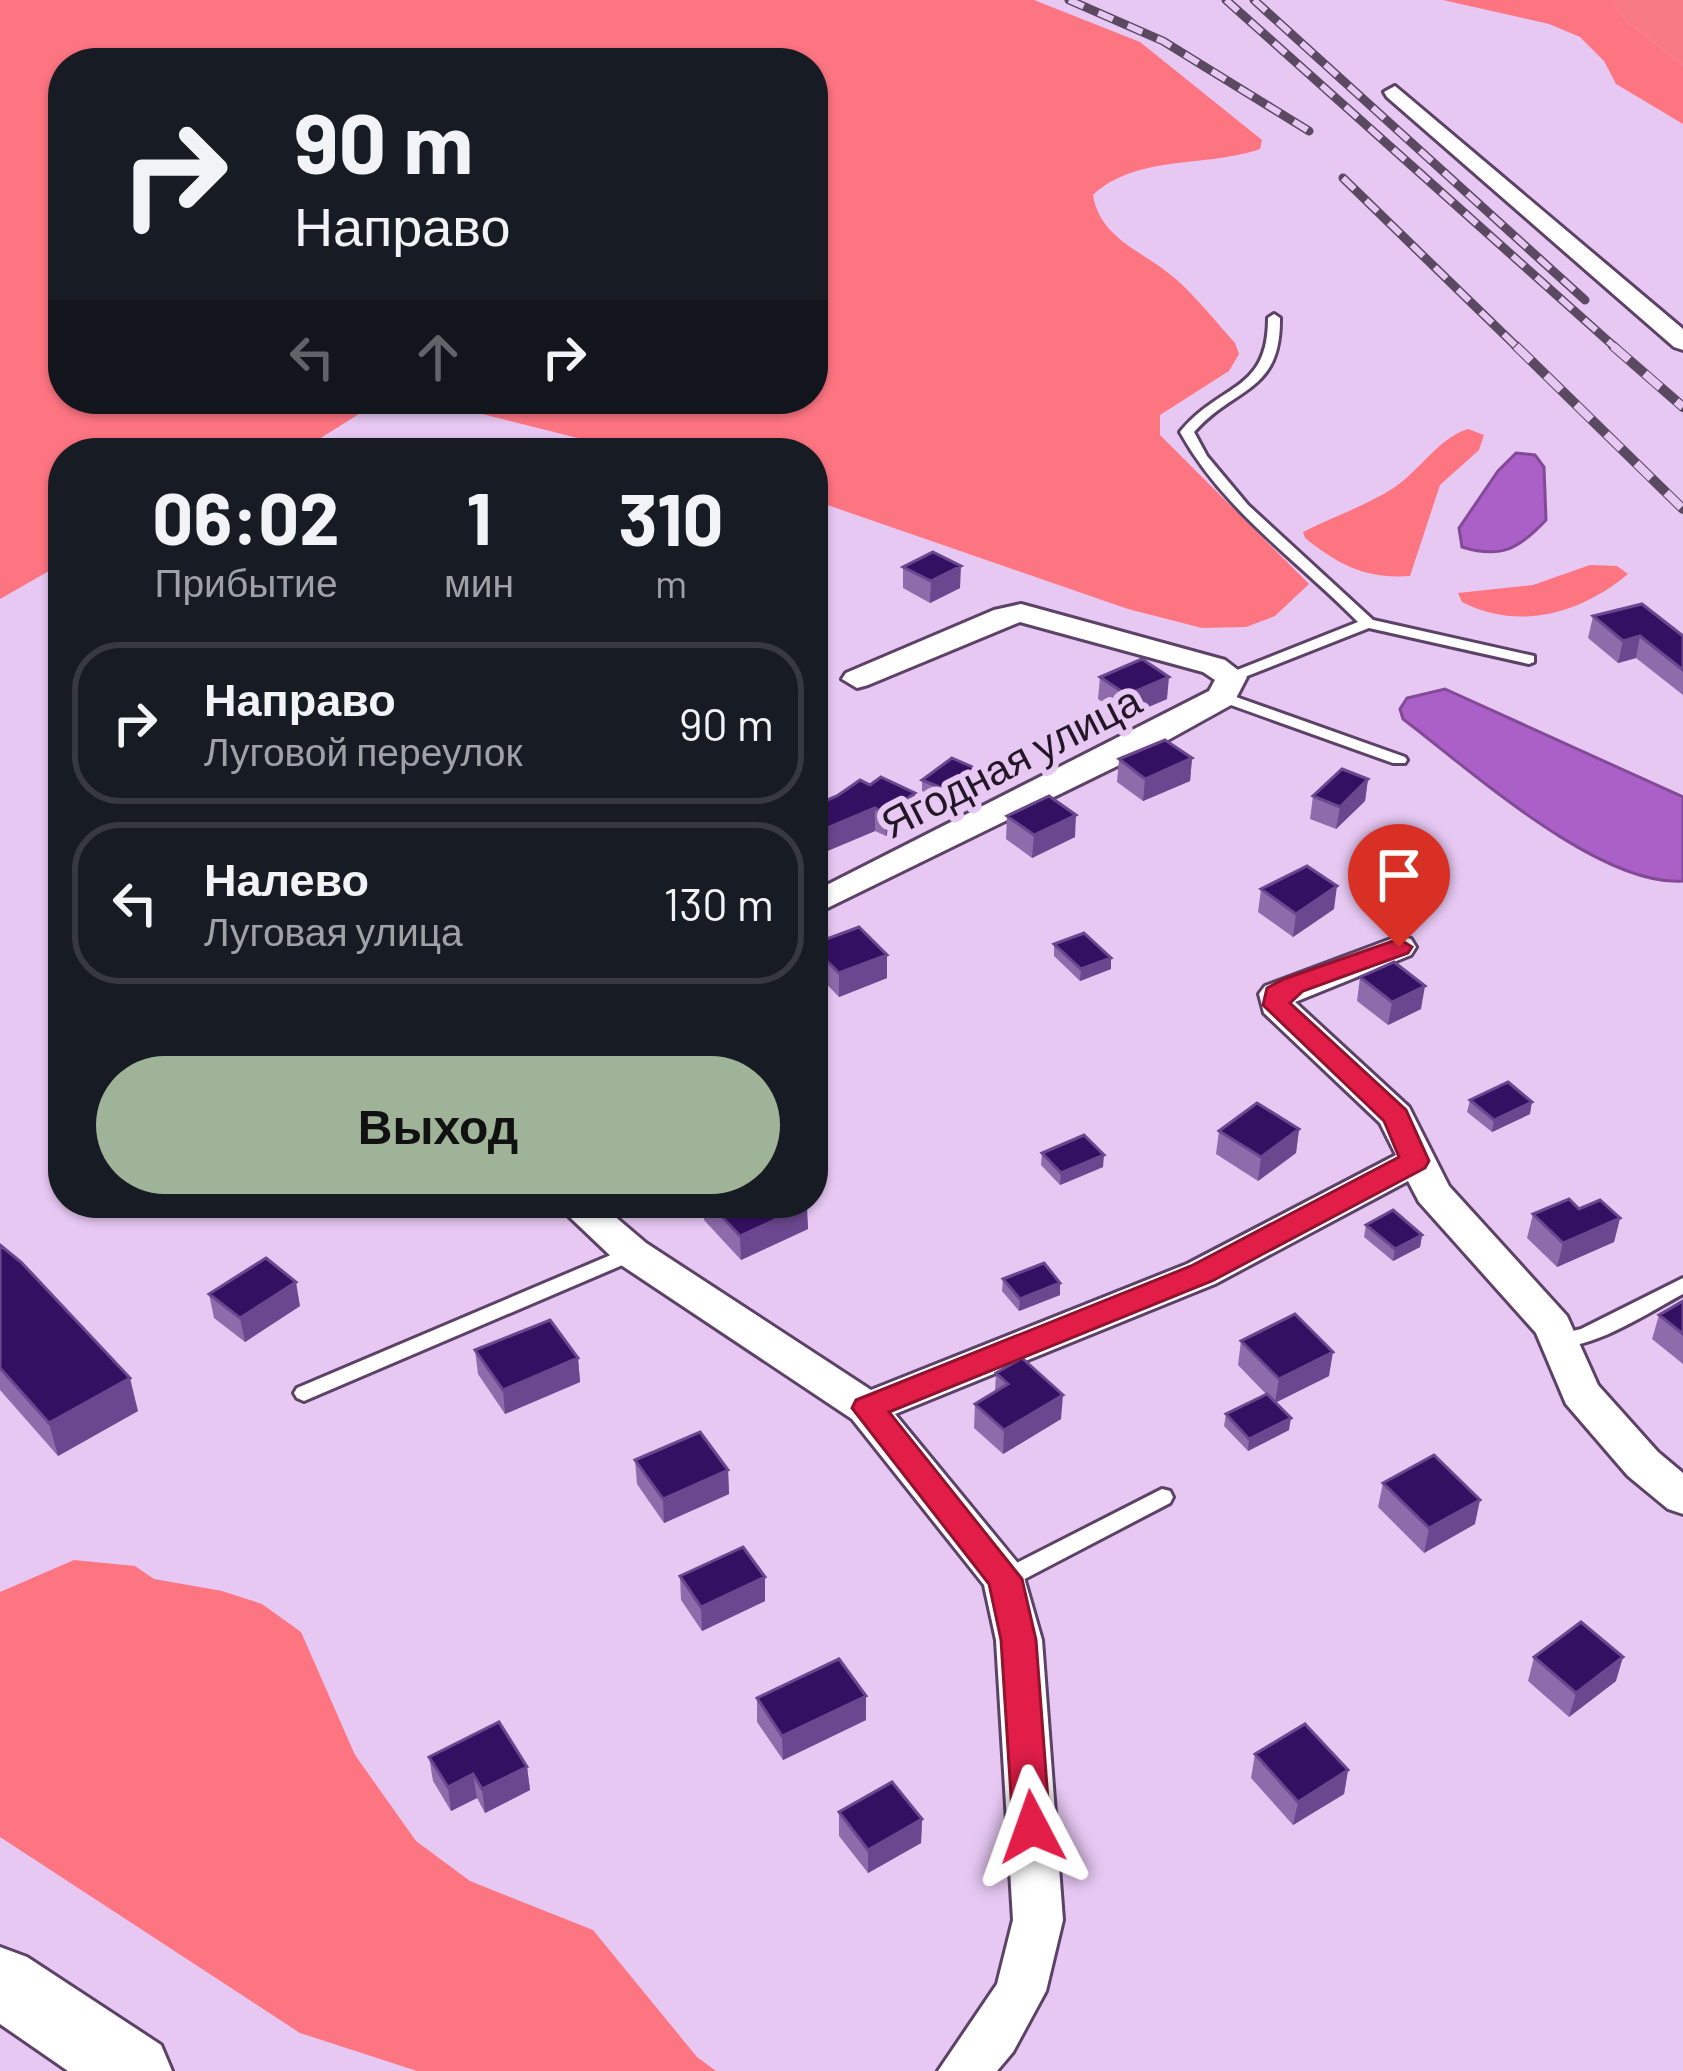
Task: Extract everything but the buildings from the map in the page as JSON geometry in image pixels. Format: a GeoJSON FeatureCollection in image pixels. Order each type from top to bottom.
{"type":"FeatureCollection","features":[{"type":"Feature","properties":{"kind":"main road"},"geometry":{"type":"LineString","coordinates":[[0,1981],[133,2071]]}},
{"type":"Feature","properties":{"kind":"street"},"geometry":{"type":"LineString","coordinates":[[1395,92],[1683,343]]}},
{"type":"Feature","properties":{"kind":"street"},"geometry":{"type":"LineString","coordinates":[[857,679],[1004,616],[1021,614],[1214,666],[1227,687]]}},
{"type":"Feature","properties":{"kind":"street","name":"Ягодная улица"},"geometry":{"type":"LineString","coordinates":[[828,897],[1227,687]]}},
{"type":"Feature","properties":{"kind":"street"},"geometry":{"type":"LineString","coordinates":[[1399,947],[1294,985],[1277,994],[1277,1005],[1396,1116],[1433,1193],[1517,1281],[1559,1341],[1581,1393],[1643,1464],[1683,1497]]}},
{"type":"Feature","properties":{"kind":"street"},"geometry":{"type":"LineString","coordinates":[[868,1408],[1201,1274],[1414,1161]]}},
{"type":"Feature","properties":{"kind":"street"},"geometry":{"type":"LineString","coordinates":[[592,1218],[632,1252],[868,1408],[1005,1579],[1018,1640],[1038,1920],[1021,1991],[995,2035],[964,2071]]}},
{"type":"Feature","properties":{"kind":"lane"},"geometry":{"type":"LineString","coordinates":[[1274,318],[1277,346],[1266,369],[1200,413],[1186,432],[1192,446],[1239,502],[1369,623],[1529,659]]}},
{"type":"Feature","properties":{"kind":"lane"},"geometry":{"type":"LineString","coordinates":[[1227,687],[1369,623]]}},
{"type":"Feature","properties":{"kind":"lane"},"geometry":{"type":"LineString","coordinates":[[1227,687],[1399,760]]}},
{"type":"Feature","properties":{"kind":"lane"},"geometry":{"type":"LineString","coordinates":[[304,1393],[632,1252]]}},
{"type":"Feature","properties":{"kind":"lane"},"geometry":{"type":"LineString","coordinates":[[1559,1341],[1586,1335],[1683,1285]]}},
{"type":"Feature","properties":{"kind":"lane"},"geometry":{"type":"LineString","coordinates":[[1005,1579],[1162,1497]]}},
{"type":"Feature","properties":{"kind":"shaded area"},"geometry":{"type":"Polygon","coordinates":[[[0,0],[1034,0],[1140,42],[1262,140],[1260,149],[1239,155],[1130,173],[1093,195],[1114,234],[1185,287],[1235,343],[1239,354],[1229,371],[1160,415],[1160,435],[1309,584],[1275,616],[1246,627],[1202,628],[1128,609],[828,505],[828,438],[578,438],[482,414],[828,414],[828,48],[48,48],[48,414],[359,414],[321,438],[48,438],[48,572],[0,599],[0,0]]]}},
{"type":"Feature","properties":{"kind":"shaded area"},"geometry":{"type":"Polygon","coordinates":[[[1443,0],[1615,0],[1613,5],[1627,22],[1683,65],[1683,124],[1616,84],[1604,61],[1580,37],[1549,24],[1443,0]]]}},
{"type":"Feature","properties":{"kind":"shaded area"},"geometry":{"type":"Polygon","coordinates":[[[1615,0],[1683,0],[1683,65],[1627,22],[1612,4],[1615,0]]]}},
{"type":"Feature","properties":{"kind":"shaded area"},"geometry":{"type":"Polygon","coordinates":[[[1468,429],[1484,435],[1479,450],[1440,485],[1410,576],[1353,568],[1305,538],[1303,532],[1392,489],[1447,440],[1468,429]]]}},
{"type":"Feature","properties":{"kind":"shaded area"},"geometry":{"type":"Polygon","coordinates":[[[1516,453],[1535,455],[1544,467],[1546,520],[1508,549],[1488,552],[1462,547],[1459,528],[1516,453]]]}},
{"type":"Feature","properties":{"kind":"shaded area"},"geometry":{"type":"Polygon","coordinates":[[[1590,565],[1617,566],[1628,574],[1590,599],[1548,614],[1484,611],[1462,602],[1458,593],[1533,585],[1590,565]]]}},
{"type":"Feature","properties":{"kind":"shaded area"},"geometry":{"type":"Polygon","coordinates":[[[1445,689],[1683,797],[1683,881],[1650,878],[1575,846],[1498,794],[1403,719],[1400,709],[1407,698],[1445,689]]]}},
{"type":"Feature","properties":{"kind":"shaded area"},"geometry":{"type":"Polygon","coordinates":[[[74,1560],[135,1566],[154,1579],[222,1591],[262,1604],[301,1632],[355,1755],[416,1841],[470,1881],[593,1930],[697,2057],[716,2071],[417,2071],[300,2033],[0,1837],[0,1592],[74,1560]]]}},
{"type":"Feature","properties":{"kind":"railway"},"geometry":{"type":"LineString","coordinates":[[1069,0],[1163,41],[1309,131]]}},
{"type":"Feature","properties":{"kind":"railway"},"geometry":{"type":"LineString","coordinates":[[1226,0],[1617,349]]}},
{"type":"Feature","properties":{"kind":"railway"},"geometry":{"type":"LineString","coordinates":[[1254,0],[1585,300]]}},
{"type":"Feature","properties":{"kind":"railway"},"geometry":{"type":"LineString","coordinates":[[1343,178],[1519,349]]}},
{"type":"Feature","properties":{"kind":"railway"},"geometry":{"type":"LineString","coordinates":[[1516,346],[1683,509]]}},
{"type":"Feature","properties":{"kind":"railway"},"geometry":{"type":"LineString","coordinates":[[1613,346],[1683,407]]}},
{"type":"Feature","properties":{"kind":"route"},"geometry":{"type":"LineString","coordinates":[[1032,1827],[1018,1640],[1005,1579],[868,1408],[1201,1274],[1414,1161],[1396,1116],[1277,1005],[1277,994],[1294,985],[1399,947]]}}]}
